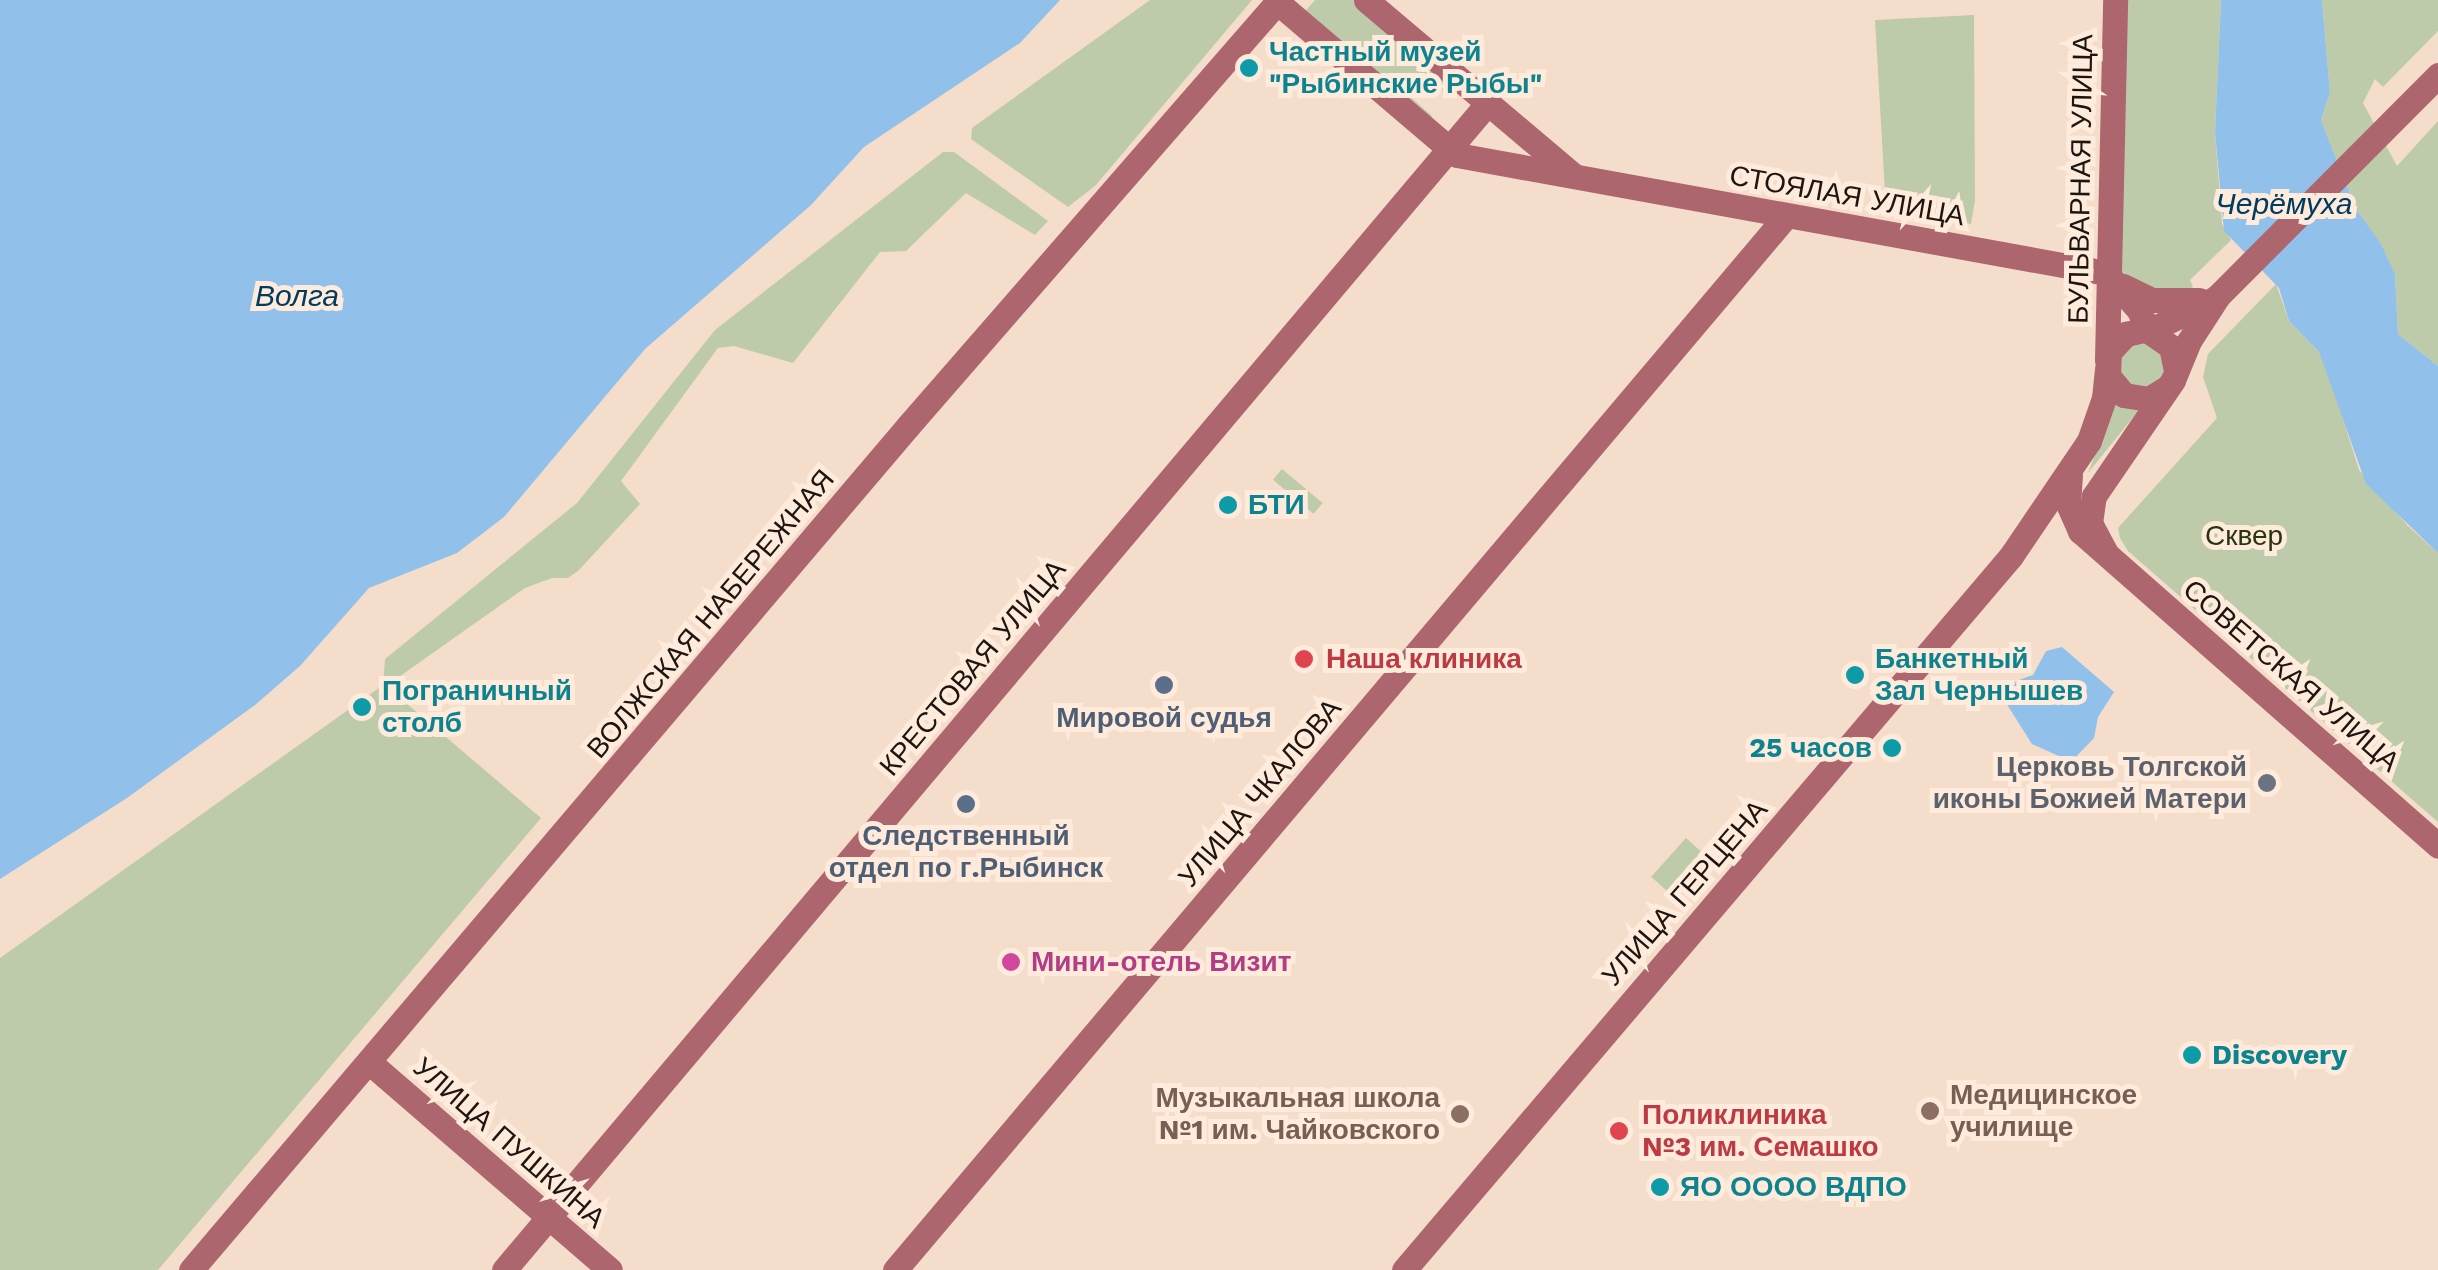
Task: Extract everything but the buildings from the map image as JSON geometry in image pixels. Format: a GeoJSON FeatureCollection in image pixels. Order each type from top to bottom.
{"type":"FeatureCollection","features":[{"type":"Feature","properties":{"kind":"street","name":"СТОЯЛАЯ УЛИЦА"},"geometry":{"type":"LineString","coordinates":[[1366,0],[1577,177]]}},
{"type":"Feature","properties":{"kind":"street","name":"БУЛЬВАРНАЯ УЛИЦА"},"geometry":{"type":"LineString","coordinates":[[2107,364],[2115,0]]}},
{"type":"Feature","properties":{"kind":"street","name":"СТОЯЛАЯ УЛИЦА"},"geometry":{"type":"LineString","coordinates":[[1278,1],[1448,151],[2110,277],[2163,302],[2218,296]]}},
{"type":"Feature","properties":{"kind":"street","name":"ВОЛЖСКАЯ НАБЕРЕЖНАЯ"},"geometry":{"type":"LineString","coordinates":[[192,1270],[1278,1]]}},
{"type":"Feature","properties":{"kind":"street","name":"УЛИЦА ГЕРЦЕНА"},"geometry":{"type":"LineString","coordinates":[[2010,556],[2068,504],[2173,378],[2189,340],[2218,296],[2438,75]]}},
{"type":"Feature","properties":{"kind":"street","name":"КРЕСТОВАЯ УЛИЦА"},"geometry":{"type":"LineString","coordinates":[[504,1270],[1487,104]]}},
{"type":"Feature","properties":{"kind":"street","name":"УЛИЦА ЧКАЛОВА"},"geometry":{"type":"LineString","coordinates":[[895,1270],[1786,216]]}},
{"type":"Feature","properties":{"kind":"street"},"geometry":{"type":"LineString","coordinates":[[2106,551],[2090,523],[2094,496],[2173,378],[2172,348],[2147,330],[2139,310],[2110,277]]}},
{"type":"Feature","properties":{"kind":"street"},"geometry":{"type":"LineString","coordinates":[[2173,378],[2157,396],[2132,399],[2118,390],[2107,364],[2119,339],[2218,296]]}},
{"type":"Feature","properties":{"kind":"street","name":"УЛИЦА ГЕРЦЕНА"},"geometry":{"type":"LineString","coordinates":[[1404,1270],[2010,556],[2070,475],[2098,418],[2107,364]]}},
{"type":"Feature","properties":{"kind":"street"},"geometry":{"type":"LineString","coordinates":[[2068,504],[2070,475]]}},
{"type":"Feature","properties":{"kind":"street","name":"СОВЕТСКАЯ УЛИЦА"},"geometry":{"type":"LineString","coordinates":[[2068,504],[2077,528],[2438,846]]}},
{"type":"Feature","properties":{"kind":"street","name":"СОВЕТСКАЯ УЛИЦА"},"geometry":{"type":"LineString","coordinates":[[2041,530],[2063,533],[2106,551]]}},
{"type":"Feature","properties":{"kind":"street","name":"УЛИЦА ПУШКИНА"},"geometry":{"type":"LineString","coordinates":[[370,1062],[610,1270]]}},
{"type":"Feature","properties":{"kind":"green space"},"geometry":{"type":"Polygon","coordinates":[[[1150,0],[1252,0],[1096,185],[1068,207],[971,139],[972,128],[1150,0]]]}},
{"type":"Feature","properties":{"kind":"green space"},"geometry":{"type":"Polygon","coordinates":[[[1315,0],[1359,0],[1458,87],[1449,97],[1420,73],[1405,81],[1404,91],[1432,116],[1426,123],[1302,15],[1315,0]]]}},
{"type":"Feature","properties":{"kind":"green space"},"geometry":{"type":"Polygon","coordinates":[[[2126,0],[2221,0],[2215,132],[2222,224],[2231,240],[2190,280],[2193,287],[2175,297],[2124,276],[2121,270],[2126,0]]]}},
{"type":"Feature","properties":{"kind":"green space"},"geometry":{"type":"Polygon","coordinates":[[[2322,0],[2438,0],[2438,31],[2383,87],[2375,79],[2363,103],[2397,166],[2438,121],[2438,366],[2398,334],[2395,274],[2356,209],[2321,120],[2330,93],[2322,0]]]}},
{"type":"Feature","properties":{"kind":"green space"},"geometry":{"type":"Polygon","coordinates":[[[1974,15],[1975,200],[1971,224],[1893,211],[1892,193],[1885,193],[1875,20],[1974,15]]]}},
{"type":"Feature","properties":{"kind":"green space"},"geometry":{"type":"Polygon","coordinates":[[[943,152],[954,152],[1048,221],[1035,235],[966,193],[906,251],[880,252],[793,363],[734,346],[718,348],[621,481],[640,504],[579,570],[568,578],[552,578],[525,588],[386,686],[541,818],[158,1270],[0,1270],[0,958],[383,685],[385,659],[577,503],[715,330],[943,152]]]}},
{"type":"Feature","properties":{"kind":"green space","name":"Сквер"},"geometry":{"type":"Polygon","coordinates":[[[2276,284],[2289,321],[2319,352],[2328,372],[2359,470],[2408,526],[2438,553],[2438,822],[2128,551],[2120,538],[2118,528],[2217,418],[2203,377],[2208,354],[2276,284]]]}},
{"type":"Feature","properties":{"kind":"green space"},"geometry":{"type":"Polygon","coordinates":[[[2150,340],[2167,364],[2158,386],[2134,390],[2116,367],[2126,344],[2150,340]]]}},
{"type":"Feature","properties":{"kind":"green space"},"geometry":{"type":"Polygon","coordinates":[[[2110,395],[2121,406],[2139,410],[2088,473],[2103,434],[2110,395]]]}},
{"type":"Feature","properties":{"kind":"green space"},"geometry":{"type":"Polygon","coordinates":[[[1282,469],[1323,503],[1314,514],[1273,480],[1282,469]]]}},
{"type":"Feature","properties":{"kind":"green space"},"geometry":{"type":"Polygon","coordinates":[[[1686,838],[1708,858],[1673,897],[1651,877],[1686,838]]]}},
{"type":"Feature","properties":{"kind":"water","name":"Волга"},"geometry":{"type":"Polygon","coordinates":[[[0,0],[1060,0],[1020,43],[864,147],[811,205],[645,349],[504,517],[457,553],[369,588],[300,666],[255,705],[127,798],[0,879],[0,0]]]}},
{"type":"Feature","properties":{"kind":"water","name":"Черёмуха"},"geometry":{"type":"Polygon","coordinates":[[[2221,0],[2322,0],[2330,93],[2321,120],[2356,209],[2381,244],[2395,274],[2398,334],[2438,366],[2438,553],[2366,484],[2319,352],[2289,321],[2279,288],[2224,231],[2215,132],[2221,0]]]}},
{"type":"Feature","properties":{"kind":"water"},"geometry":{"type":"Polygon","coordinates":[[[2062,647],[2114,692],[2098,717],[2094,738],[2067,766],[2061,757],[2032,744],[2006,703],[2016,681],[2033,675],[2046,651],[2062,647]]]}},
{"type":"Feature","properties":{"kind":"place","name":"Частный музей \"Рыбинские Рыбы\""},"geometry":{"type":"Point","coordinates":[1249,68]}},
{"type":"Feature","properties":{"kind":"place","name":"БТИ"},"geometry":{"type":"Point","coordinates":[1228,505]}},
{"type":"Feature","properties":{"kind":"place","name":"Наша клиника"},"geometry":{"type":"Point","coordinates":[1304,659]}},
{"type":"Feature","properties":{"kind":"place","name":"Банкетный Зал Чернышев"},"geometry":{"type":"Point","coordinates":[1855,675]}},
{"type":"Feature","properties":{"kind":"place","name":"Мировой судья"},"geometry":{"type":"Point","coordinates":[1164,685]}},
{"type":"Feature","properties":{"kind":"place","name":"Пограничный столб"},"geometry":{"type":"Point","coordinates":[362,707]}},
{"type":"Feature","properties":{"kind":"place","name":"25 часов"},"geometry":{"type":"Point","coordinates":[1892,748]}},
{"type":"Feature","properties":{"kind":"place","name":"Церковь Толгской иконы Божией Матери"},"geometry":{"type":"Point","coordinates":[2267,783]}},
{"type":"Feature","properties":{"kind":"place","name":"Следственный отдел по г.Рыбинск"},"geometry":{"type":"Point","coordinates":[966,804]}},
{"type":"Feature","properties":{"kind":"place","name":"Мини-отель Визит"},"geometry":{"type":"Point","coordinates":[1011,962]}},
{"type":"Feature","properties":{"kind":"place","name":"Discovery"},"geometry":{"type":"Point","coordinates":[2192,1055]}},
{"type":"Feature","properties":{"kind":"place","name":"Медицинское училище"},"geometry":{"type":"Point","coordinates":[1930,1111]}},
{"type":"Feature","properties":{"kind":"place","name":"Музыкальная школа №1 им. Чайковского"},"geometry":{"type":"Point","coordinates":[1460,1114]}},
{"type":"Feature","properties":{"kind":"place","name":"Поликлиника №3 им. Семашко"},"geometry":{"type":"Point","coordinates":[1619,1131]}},
{"type":"Feature","properties":{"kind":"place","name":"ЯО ОООО ВДПО"},"geometry":{"type":"Point","coordinates":[1660,1187]}}]}
